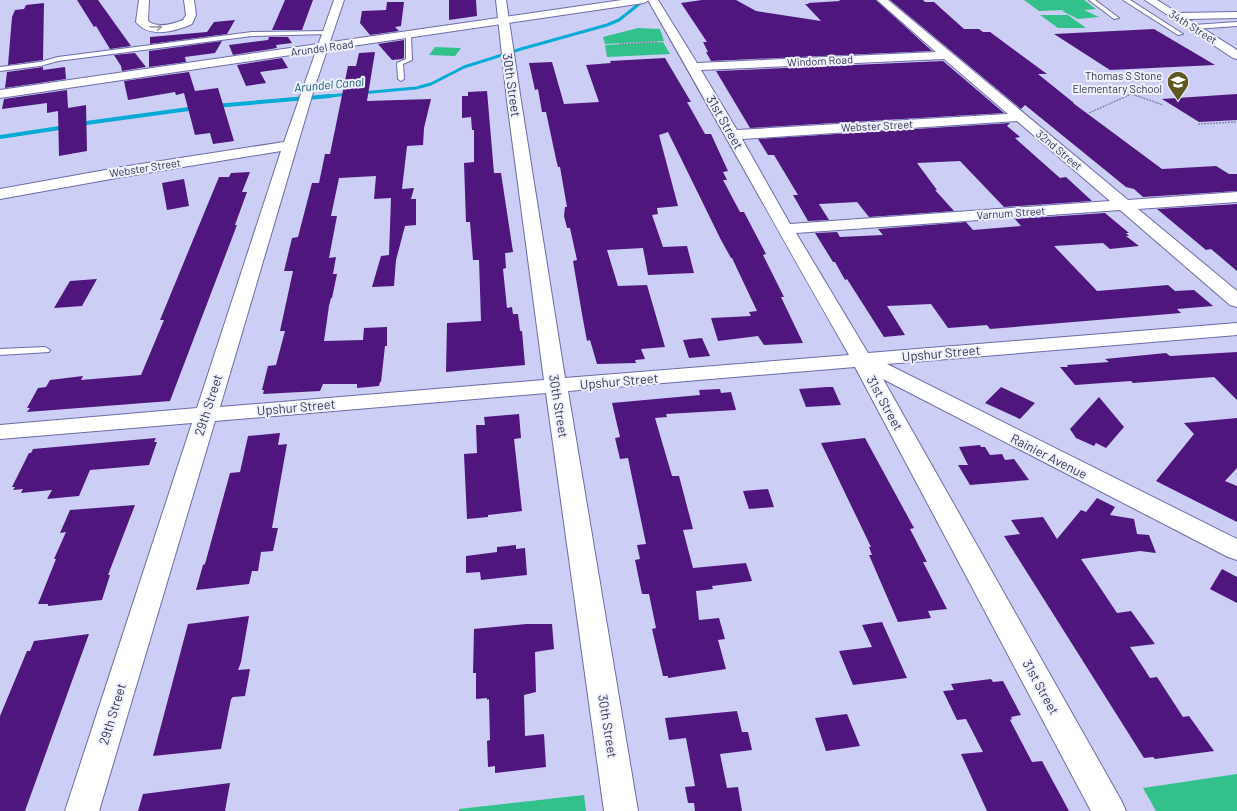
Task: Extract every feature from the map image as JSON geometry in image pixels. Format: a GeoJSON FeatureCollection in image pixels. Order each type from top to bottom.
{"type":"FeatureCollection","features":[{"type":"Feature","properties":{"kind":"street"},"geometry":{"type":"LineString","coordinates":[[144,0],[142,22],[146,26],[152,28],[174,27],[188,22],[191,15],[189,0]]}},
{"type":"Feature","properties":{"kind":"street","name":"29th Street"},"geometry":{"type":"LineString","coordinates":[[82,811],[321,48],[339,0]]}},
{"type":"Feature","properties":{"kind":"street","name":"30th Street"},"geometry":{"type":"LineString","coordinates":[[501,0],[556,386],[621,811]]}},
{"type":"Feature","properties":{"kind":"street","name":"Arundel Road"},"geometry":{"type":"LineString","coordinates":[[0,94],[644,0]]}},
{"type":"Feature","properties":{"kind":"street","name":"31st Street"},"geometry":{"type":"LineString","coordinates":[[653,0],[733,135],[785,229],[862,360],[1109,811]]}},
{"type":"Feature","properties":{"kind":"street","name":"32nd Street"},"geometry":{"type":"LineString","coordinates":[[882,0],[1237,300]]}},
{"type":"Feature","properties":{"kind":"street","name":"34th Street"},"geometry":{"type":"LineString","coordinates":[[1150,0],[1237,54]]}},
{"type":"Feature","properties":{"kind":"street"},"geometry":{"type":"LineString","coordinates":[[1176,16],[1237,15]]}},
{"type":"Feature","properties":{"kind":"street","name":"Windom Road"},"geometry":{"type":"LineString","coordinates":[[693,67],[947,55]]}},
{"type":"Feature","properties":{"kind":"street","name":"Webster Street"},"geometry":{"type":"LineString","coordinates":[[733,135],[1021,118]]}},
{"type":"Feature","properties":{"kind":"street","name":"Webster Street"},"geometry":{"type":"LineString","coordinates":[[0,194],[122,172],[291,145]]}},
{"type":"Feature","properties":{"kind":"street","name":"Varnum Street"},"geometry":{"type":"LineString","coordinates":[[785,229],[1237,197]]}},
{"type":"Feature","properties":{"kind":"street","name":"Upshur Street"},"geometry":{"type":"LineString","coordinates":[[0,432],[1237,329]]}},
{"type":"Feature","properties":{"kind":"street","name":"Rainier Avenue"},"geometry":{"type":"LineString","coordinates":[[862,360],[1237,550]]}},
{"type":"Feature","properties":{"kind":"lane"},"geometry":{"type":"LineString","coordinates":[[1092,0],[1116,18]]}},
{"type":"Feature","properties":{"kind":"lane"},"geometry":{"type":"LineString","coordinates":[[1126,0],[1180,34]]}},
{"type":"Feature","properties":{"kind":"lane"},"geometry":{"type":"LineString","coordinates":[[1194,27],[1237,24]]}},
{"type":"Feature","properties":{"kind":"lane"},"geometry":{"type":"LineString","coordinates":[[0,69],[40,64],[58,59],[252,34],[327,33]]}},
{"type":"Feature","properties":{"kind":"lane"},"geometry":{"type":"LineString","coordinates":[[401,79],[400,63],[409,60],[408,35]]}},
{"type":"Feature","properties":{"kind":"lane"},"geometry":{"type":"LineString","coordinates":[[0,352],[45,350]]}},
{"type":"Feature","properties":{"kind":"path"},"geometry":{"type":"LineString","coordinates":[[619,44],[664,41]]}},
{"type":"Feature","properties":{"kind":"path"},"geometry":{"type":"LineString","coordinates":[[1089,113],[1147,87]]}},
{"type":"Feature","properties":{"kind":"path"},"geometry":{"type":"LineString","coordinates":[[1132,94],[1163,105]]}},
{"type":"Feature","properties":{"kind":"path"},"geometry":{"type":"LineString","coordinates":[[1198,124],[1237,122]]}},
{"type":"Feature","properties":{"kind":"green space"},"geometry":{"type":"Polygon","coordinates":[[[1024,0],[1084,0],[1096,9],[1084,10],[1099,17],[1078,19],[1062,11],[1065,10],[1039,11],[1024,0]]]}},
{"type":"Feature","properties":{"kind":"green space"},"geometry":{"type":"Polygon","coordinates":[[[1040,15],[1068,15],[1086,28],[1058,28],[1040,15]]]}},
{"type":"Feature","properties":{"kind":"green space"},"geometry":{"type":"Polygon","coordinates":[[[638,28],[660,29],[664,41],[605,44],[603,37],[638,28]]]}},
{"type":"Feature","properties":{"kind":"green space"},"geometry":{"type":"Polygon","coordinates":[[[663,42],[670,54],[607,57],[605,45],[663,42]]]}},
{"type":"Feature","properties":{"kind":"green space"},"geometry":{"type":"Polygon","coordinates":[[[435,47],[461,48],[455,56],[429,55],[435,47]]]}},
{"type":"Feature","properties":{"kind":"green space"},"geometry":{"type":"Polygon","coordinates":[[[1237,774],[1237,811],[1156,811],[1143,788],[1237,774]]]}},
{"type":"Feature","properties":{"kind":"green space"},"geometry":{"type":"Polygon","coordinates":[[[584,795],[586,811],[459,811],[459,809],[584,795]]]}},
{"type":"Feature","properties":{"kind":"building"},"geometry":{"type":"Polygon","coordinates":[[[77,0],[98,0],[131,46],[110,49],[96,26],[94,27],[77,0]]]}},
{"type":"Feature","properties":{"kind":"building"},"geometry":{"type":"Polygon","coordinates":[[[285,0],[313,0],[302,30],[272,30],[285,0]]]}},
{"type":"Feature","properties":{"kind":"building"},"geometry":{"type":"Polygon","coordinates":[[[449,0],[476,0],[477,16],[449,20],[449,0]]]}},
{"type":"Feature","properties":{"kind":"building"},"geometry":{"type":"Polygon","coordinates":[[[702,0],[736,0],[756,11],[821,21],[805,4],[840,1],[839,0],[876,0],[932,51],[711,61],[703,42],[707,42],[681,3],[702,0]]]}},
{"type":"Feature","properties":{"kind":"building"},"geometry":{"type":"Polygon","coordinates":[[[890,0],[923,0],[925,2],[934,2],[964,29],[979,29],[983,32],[990,32],[1047,74],[1038,74],[1073,103],[1162,169],[1216,166],[1229,174],[1237,174],[1237,191],[1143,197],[1134,189],[1126,187],[1025,105],[1021,109],[890,0]]]}},
{"type":"Feature","properties":{"kind":"building"},"geometry":{"type":"Polygon","coordinates":[[[387,2],[404,2],[401,26],[395,27],[399,31],[370,35],[360,23],[362,11],[386,10],[387,2]]]}},
{"type":"Feature","properties":{"kind":"building"},"geometry":{"type":"Polygon","coordinates":[[[44,3],[43,60],[8,65],[12,17],[15,10],[24,9],[26,5],[44,3]]]}},
{"type":"Feature","properties":{"kind":"building"},"geometry":{"type":"Polygon","coordinates":[[[235,20],[227,34],[150,44],[150,37],[207,32],[214,22],[235,20]]]}},
{"type":"Feature","properties":{"kind":"building"},"geometry":{"type":"Polygon","coordinates":[[[1154,29],[1215,65],[1110,70],[1054,34],[1154,29]]]}},
{"type":"Feature","properties":{"kind":"building"},"geometry":{"type":"Polygon","coordinates":[[[269,37],[288,37],[292,43],[276,45],[277,48],[233,55],[229,45],[268,40],[269,37]]]}},
{"type":"Feature","properties":{"kind":"building"},"geometry":{"type":"Polygon","coordinates":[[[404,40],[404,58],[402,59],[392,60],[378,44],[404,40]]]}},
{"type":"Feature","properties":{"kind":"building"},"geometry":{"type":"Polygon","coordinates":[[[222,41],[215,53],[185,57],[186,62],[149,67],[149,51],[222,41]]]}},
{"type":"Feature","properties":{"kind":"building"},"geometry":{"type":"Polygon","coordinates":[[[375,52],[367,101],[431,99],[424,128],[423,145],[407,146],[402,189],[414,188],[411,199],[416,199],[416,225],[405,226],[396,260],[394,286],[372,287],[381,256],[389,255],[391,198],[374,199],[376,176],[339,178],[331,216],[337,216],[329,258],[336,257],[333,274],[337,274],[329,306],[324,341],[363,340],[364,328],[387,327],[387,346],[385,346],[381,382],[379,386],[357,388],[357,384],[323,384],[320,391],[263,394],[264,390],[262,390],[268,366],[276,365],[285,331],[280,331],[293,271],[284,271],[292,238],[298,237],[312,183],[319,183],[325,154],[330,154],[348,66],[356,66],[359,53],[375,52]]]}},
{"type":"Feature","properties":{"kind":"building"},"geometry":{"type":"Polygon","coordinates":[[[135,53],[146,67],[122,71],[121,66],[114,55],[135,53]]]}},
{"type":"Feature","properties":{"kind":"building"},"geometry":{"type":"Polygon","coordinates":[[[282,58],[288,68],[260,72],[266,83],[246,86],[237,65],[282,58]]]}},
{"type":"Feature","properties":{"kind":"building"},"geometry":{"type":"Polygon","coordinates":[[[665,58],[691,102],[687,102],[705,134],[711,134],[728,171],[723,172],[727,180],[723,180],[740,212],[744,212],[766,254],[763,255],[784,297],[781,297],[803,343],[764,345],[758,336],[718,341],[711,318],[751,316],[749,312],[757,311],[732,258],[721,240],[668,132],[659,135],[678,206],[657,208],[658,214],[652,215],[663,247],[687,246],[694,273],[648,275],[643,248],[607,250],[618,286],[647,285],[665,347],[641,349],[645,359],[635,360],[636,363],[597,364],[590,340],[587,341],[573,261],[577,260],[570,228],[567,228],[564,216],[565,207],[567,207],[560,167],[558,167],[546,112],[542,112],[538,89],[535,90],[529,63],[552,62],[564,104],[599,102],[586,65],[611,63],[610,61],[665,58]]]}},
{"type":"Feature","properties":{"kind":"building"},"geometry":{"type":"Polygon","coordinates":[[[943,61],[1004,113],[750,128],[716,71],[943,61]]]}},
{"type":"Feature","properties":{"kind":"building"},"geometry":{"type":"Polygon","coordinates":[[[43,67],[43,70],[65,67],[66,79],[5,88],[7,72],[43,67]]]}},
{"type":"Feature","properties":{"kind":"building"},"geometry":{"type":"Polygon","coordinates":[[[189,72],[195,91],[218,88],[234,141],[213,144],[210,133],[195,135],[184,93],[176,95],[175,92],[128,100],[124,81],[189,72]]]}},
{"type":"Feature","properties":{"kind":"building"},"geometry":{"type":"Polygon","coordinates":[[[67,90],[68,108],[86,105],[87,151],[59,156],[58,111],[47,113],[47,103],[2,109],[4,99],[67,90]]]}},
{"type":"Feature","properties":{"kind":"building"},"geometry":{"type":"Polygon","coordinates":[[[487,91],[494,173],[501,173],[513,252],[505,253],[506,268],[503,269],[507,308],[512,307],[513,314],[518,314],[520,331],[522,331],[525,365],[446,372],[447,323],[481,321],[479,260],[473,260],[470,222],[466,222],[464,163],[474,162],[474,130],[472,130],[471,117],[462,118],[462,96],[468,96],[468,92],[487,91]]]}},
{"type":"Feature","properties":{"kind":"building"},"geometry":{"type":"Polygon","coordinates":[[[1237,94],[1237,120],[1199,122],[1162,99],[1237,94]]]}},
{"type":"Feature","properties":{"kind":"building"},"geometry":{"type":"Polygon","coordinates":[[[1010,123],[1007,126],[1020,137],[1015,138],[1060,178],[1066,177],[1092,201],[1004,207],[960,161],[917,163],[937,190],[935,190],[954,211],[869,217],[857,202],[819,204],[829,220],[808,221],[793,195],[798,195],[774,155],[768,155],[758,139],[1010,123]]]}},
{"type":"Feature","properties":{"kind":"building"},"geometry":{"type":"Polygon","coordinates":[[[250,172],[242,192],[247,192],[235,225],[237,225],[170,401],[27,412],[30,408],[27,408],[38,388],[46,387],[50,380],[83,376],[81,380],[141,375],[164,320],[160,320],[219,177],[229,177],[231,173],[250,172]]]}},
{"type":"Feature","properties":{"kind":"building"},"geometry":{"type":"Polygon","coordinates":[[[184,179],[189,206],[167,210],[162,183],[184,179]]]}},
{"type":"Feature","properties":{"kind":"building"},"geometry":{"type":"Polygon","coordinates":[[[1237,204],[1237,271],[1211,249],[1206,250],[1157,209],[1237,204]]]}},
{"type":"Feature","properties":{"kind":"building"},"geometry":{"type":"Polygon","coordinates":[[[1105,213],[1129,233],[1126,233],[1129,236],[1126,236],[1139,246],[1110,249],[1103,243],[1054,246],[1097,291],[1168,285],[1175,291],[1194,290],[1213,306],[1177,309],[1181,313],[990,329],[987,325],[948,328],[931,304],[887,306],[905,335],[884,337],[847,279],[845,280],[835,262],[833,262],[815,233],[837,232],[840,237],[883,235],[878,229],[966,222],[973,230],[1021,226],[1015,219],[1105,213]]]}},
{"type":"Feature","properties":{"kind":"building"},"geometry":{"type":"Polygon","coordinates":[[[97,279],[82,306],[54,308],[70,281],[97,279]]]}},
{"type":"Feature","properties":{"kind":"building"},"geometry":{"type":"Polygon","coordinates":[[[702,338],[710,356],[689,358],[683,340],[702,338]]]}},
{"type":"Feature","properties":{"kind":"building"},"geometry":{"type":"Polygon","coordinates":[[[1237,352],[1237,400],[1214,377],[1133,383],[1131,381],[1075,385],[1060,367],[1068,367],[1067,365],[1109,362],[1105,359],[1166,353],[1170,356],[1237,352]]]}},
{"type":"Feature","properties":{"kind":"building"},"geometry":{"type":"Polygon","coordinates":[[[833,387],[841,405],[806,407],[799,389],[833,387]]]}},
{"type":"Feature","properties":{"kind":"building"},"geometry":{"type":"Polygon","coordinates":[[[1001,387],[1035,403],[1020,419],[985,403],[1001,387]]]}},
{"type":"Feature","properties":{"kind":"building"},"geometry":{"type":"Polygon","coordinates":[[[720,389],[721,393],[731,392],[736,410],[666,414],[667,417],[655,418],[672,476],[679,476],[693,529],[683,530],[693,568],[746,563],[752,581],[712,586],[713,589],[696,591],[699,620],[719,618],[725,639],[718,640],[726,669],[668,678],[668,676],[663,676],[652,629],[656,628],[649,594],[642,594],[635,560],[640,559],[637,545],[646,544],[628,458],[620,459],[615,438],[620,437],[612,403],[700,395],[699,390],[720,389]]]}},
{"type":"Feature","properties":{"kind":"building"},"geometry":{"type":"Polygon","coordinates":[[[1099,397],[1124,427],[1106,448],[1096,443],[1094,446],[1076,438],[1070,429],[1099,397]]]}},
{"type":"Feature","properties":{"kind":"building"},"geometry":{"type":"Polygon","coordinates":[[[519,414],[521,438],[514,439],[522,511],[467,519],[464,454],[477,453],[476,425],[485,425],[484,417],[519,414]]]}},
{"type":"Feature","properties":{"kind":"building"},"geometry":{"type":"Polygon","coordinates":[[[1237,418],[1237,468],[1225,481],[1237,486],[1237,522],[1156,481],[1194,434],[1184,423],[1237,418]]]}},
{"type":"Feature","properties":{"kind":"building"},"geometry":{"type":"Polygon","coordinates":[[[280,433],[278,445],[287,444],[272,528],[278,528],[273,551],[261,552],[258,571],[252,571],[249,584],[196,590],[203,565],[205,564],[230,473],[240,472],[248,436],[280,433]]]}},
{"type":"Feature","properties":{"kind":"building"},"geometry":{"type":"Polygon","coordinates":[[[156,438],[154,442],[157,442],[149,465],[90,470],[79,496],[47,499],[52,490],[21,493],[23,489],[13,490],[15,487],[12,487],[29,453],[31,453],[33,449],[156,438]]]}},
{"type":"Feature","properties":{"kind":"building"},"geometry":{"type":"Polygon","coordinates":[[[865,438],[914,528],[910,529],[927,562],[923,562],[947,609],[928,611],[931,618],[898,622],[869,555],[872,555],[869,547],[871,547],[821,443],[865,438]]]}},
{"type":"Feature","properties":{"kind":"building"},"geometry":{"type":"Polygon","coordinates":[[[980,445],[981,447],[985,447],[990,455],[1002,454],[1005,460],[1014,459],[1029,480],[970,485],[958,465],[968,465],[959,447],[980,445]]]}},
{"type":"Feature","properties":{"kind":"building"},"geometry":{"type":"Polygon","coordinates":[[[768,489],[774,507],[749,509],[743,491],[768,489]]]}},
{"type":"Feature","properties":{"kind":"building"},"geometry":{"type":"Polygon","coordinates":[[[1097,498],[1115,507],[1110,515],[1134,519],[1137,534],[1149,535],[1156,553],[1140,551],[1081,559],[1117,613],[1131,611],[1155,644],[1130,647],[1150,678],[1157,677],[1183,717],[1189,716],[1214,751],[1155,759],[1153,757],[1144,758],[1004,536],[1020,534],[1011,520],[1043,517],[1057,539],[1081,510],[1086,512],[1097,498]]]}},
{"type":"Feature","properties":{"kind":"building"},"geometry":{"type":"Polygon","coordinates":[[[135,505],[108,575],[110,575],[102,600],[48,606],[48,604],[38,604],[56,559],[54,559],[66,532],[60,533],[70,510],[135,505]]]}},
{"type":"Feature","properties":{"kind":"building"},"geometry":{"type":"Polygon","coordinates":[[[516,545],[516,549],[525,548],[527,575],[481,580],[480,572],[466,573],[466,556],[497,552],[497,547],[516,545]]]}},
{"type":"Feature","properties":{"kind":"building"},"geometry":{"type":"Polygon","coordinates":[[[1222,569],[1237,577],[1237,603],[1210,589],[1222,569]]]}},
{"type":"Feature","properties":{"kind":"building"},"geometry":{"type":"Polygon","coordinates":[[[249,616],[241,662],[238,670],[250,669],[245,696],[233,697],[231,699],[221,749],[153,756],[188,624],[249,616]]]}},
{"type":"Feature","properties":{"kind":"building"},"geometry":{"type":"Polygon","coordinates":[[[882,622],[907,678],[853,685],[839,651],[872,647],[862,625],[882,622]]]}},
{"type":"Feature","properties":{"kind":"building"},"geometry":{"type":"Polygon","coordinates":[[[526,624],[552,624],[554,649],[535,652],[536,692],[524,695],[525,736],[544,734],[546,767],[495,773],[495,766],[488,767],[487,741],[490,740],[489,699],[476,699],[476,673],[473,673],[474,629],[526,624]]]}},
{"type":"Feature","properties":{"kind":"building"},"geometry":{"type":"Polygon","coordinates":[[[89,634],[25,811],[0,811],[0,716],[27,651],[30,651],[34,641],[89,634]]]}},
{"type":"Feature","properties":{"kind":"building"},"geometry":{"type":"Polygon","coordinates":[[[991,679],[993,682],[1003,681],[1021,715],[1011,717],[1012,719],[1010,720],[1032,762],[1042,761],[1069,811],[987,811],[961,754],[983,752],[966,719],[957,720],[943,691],[954,690],[951,684],[991,679]]]}},
{"type":"Feature","properties":{"kind":"building"},"geometry":{"type":"Polygon","coordinates":[[[737,711],[742,732],[748,732],[752,750],[720,754],[727,788],[738,787],[742,811],[695,811],[694,803],[688,803],[685,787],[695,786],[686,738],[669,740],[665,718],[737,711]]]}},
{"type":"Feature","properties":{"kind":"building"},"geometry":{"type":"Polygon","coordinates":[[[847,714],[860,746],[826,751],[815,718],[847,714]]]}},
{"type":"Feature","properties":{"kind":"building"},"geometry":{"type":"Polygon","coordinates":[[[230,783],[225,811],[138,811],[143,794],[230,783]]]}},
{"type":"Feature","properties":{"kind":"waterway","name":"Arundel Canal"},"geometry":{"type":"LineString","coordinates":[[361,93],[416,88],[431,84],[464,67],[521,49],[607,25],[619,20],[644,0]]}},
{"type":"Feature","properties":{"kind":"waterway","name":"Arundel Canal"},"geometry":{"type":"LineString","coordinates":[[323,97],[350,94]]}},
{"type":"Feature","properties":{"kind":"waterway","name":"Arundel Canal"},"geometry":{"type":"LineString","coordinates":[[323,97],[330,96]]}},
{"type":"Feature","properties":{"kind":"waterway","name":"Arundel Canal"},"geometry":{"type":"LineString","coordinates":[[319,97],[323,97]]}},
{"type":"Feature","properties":{"kind":"waterway","name":"Arundel Canal"},"geometry":{"type":"LineString","coordinates":[[215,106],[323,97]]}},
{"type":"Feature","properties":{"kind":"waterway","name":"Arundel Canal"},"geometry":{"type":"LineString","coordinates":[[79,124],[196,108]]}},
{"type":"Feature","properties":{"kind":"waterway","name":"Arundel Canal"},"geometry":{"type":"LineString","coordinates":[[0,137],[66,127]]}},
{"type":"Feature","properties":{"kind":"place","name":"Thomas S Stone Elementary School"},"geometry":{"type":"Point","coordinates":[1178,102]}}]}
